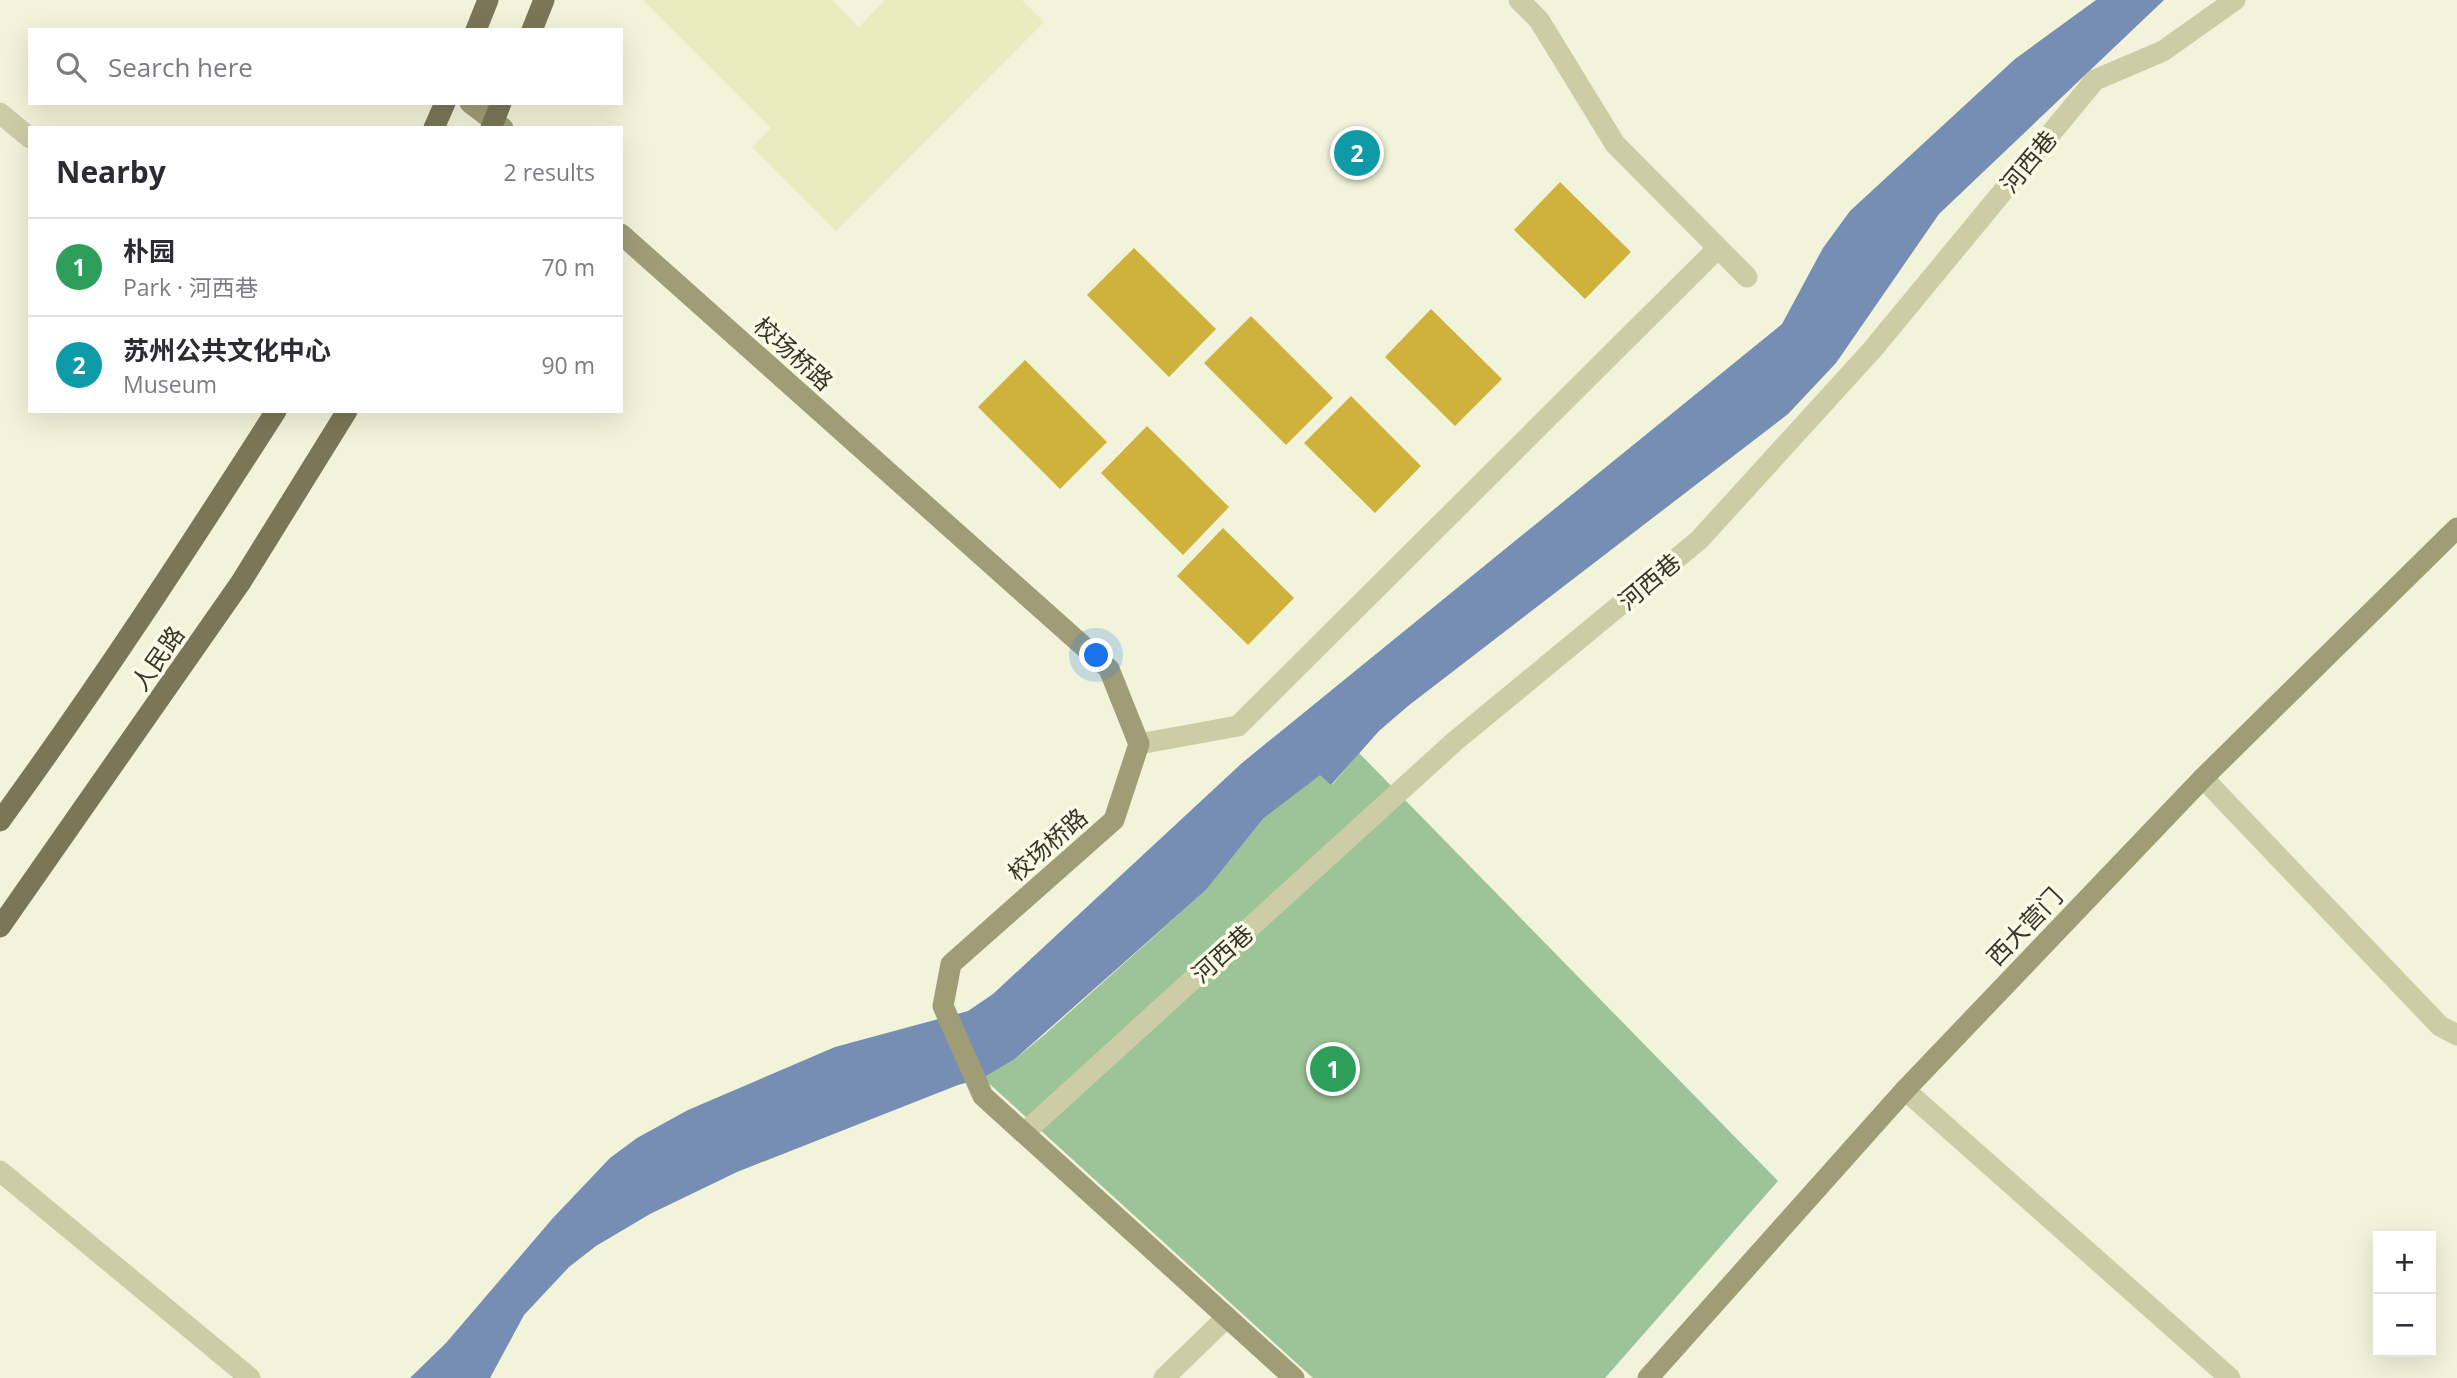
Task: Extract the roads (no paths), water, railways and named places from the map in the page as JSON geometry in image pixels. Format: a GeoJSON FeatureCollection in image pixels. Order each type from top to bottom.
{"type":"FeatureCollection","features":[{"type":"Feature","properties":{"kind":"main road"},"geometry":{"type":"LineString","coordinates":[[477,28],[488,0]]}},
{"type":"Feature","properties":{"kind":"main road"},"geometry":{"type":"LineString","coordinates":[[533,28],[544,0]]}},
{"type":"Feature","properties":{"kind":"main road"},"geometry":{"type":"LineString","coordinates":[[434,126],[444,105]]}},
{"type":"Feature","properties":{"kind":"main road","name":"人民路"},"geometry":{"type":"LineString","coordinates":[[0,821],[52,750],[188,550],[275,413]]}},
{"type":"Feature","properties":{"kind":"main road","name":"人民路"},"geometry":{"type":"LineString","coordinates":[[0,927],[242,582],[346,413]]}},
{"type":"Feature","properties":{"kind":"street"},"geometry":{"type":"LineString","coordinates":[[1519,0],[1539,20],[1615,144],[1747,277]]}},
{"type":"Feature","properties":{"kind":"street","name":"河西巷"},"geometry":{"type":"LineString","coordinates":[[1024,1133],[1454,742],[1699,540],[1872,350],[2095,80],[2163,51],[2235,0]]}},
{"type":"Feature","properties":{"kind":"street"},"geometry":{"type":"LineString","coordinates":[[473,105],[497,120]]}},
{"type":"Feature","properties":{"kind":"street"},"geometry":{"type":"LineString","coordinates":[[0,113],[28,136]]}},
{"type":"Feature","properties":{"kind":"street","name":"校场桥路"},"geometry":{"type":"LineString","coordinates":[[623,235],[1109,669],[1139,744],[1114,820],[951,964],[943,1006],[984,1096],[1294,1378]]}},
{"type":"Feature","properties":{"kind":"street"},"geometry":{"type":"LineString","coordinates":[[1139,744],[1238,726],[1718,248]]}},
{"type":"Feature","properties":{"kind":"street","name":"西大营门"},"geometry":{"type":"LineString","coordinates":[[1648,1378],[1905,1090],[2203,778],[2457,528]]}},
{"type":"Feature","properties":{"kind":"street"},"geometry":{"type":"LineString","coordinates":[[2203,778],[2440,1026],[2457,1035]]}},
{"type":"Feature","properties":{"kind":"street"},"geometry":{"type":"LineString","coordinates":[[1905,1090],[2230,1378]]}},
{"type":"Feature","properties":{"kind":"street"},"geometry":{"type":"LineString","coordinates":[[0,1171],[250,1378]]}},
{"type":"Feature","properties":{"kind":"street"},"geometry":{"type":"LineString","coordinates":[[1164,1378],[1227,1317]]}},
{"type":"Feature","properties":{"kind":"water"},"geometry":{"type":"Polygon","coordinates":[[[2096,0],[2164,0],[1939,214],[1836,363],[1788,414],[1408,706],[1379,731],[1331,785],[1320,775],[1263,819],[1206,890],[1015,1059],[983,1078],[958,1085],[737,1172],[650,1214],[596,1246],[569,1267],[524,1315],[490,1378],[410,1378],[446,1343],[553,1218],[610,1158],[637,1138],[688,1110],[835,1047],[968,1011],[993,994],[1242,763],[1782,324],[1823,248],[1850,211],[2015,59],[2096,0]]]}},
{"type":"Feature","properties":{"kind":"place","name":"苏州公共文化中心"},"geometry":{"type":"Point","coordinates":[1357,153]}},
{"type":"Feature","properties":{"kind":"place","name":"朴园"},"geometry":{"type":"Point","coordinates":[1333,1069]}}]}
